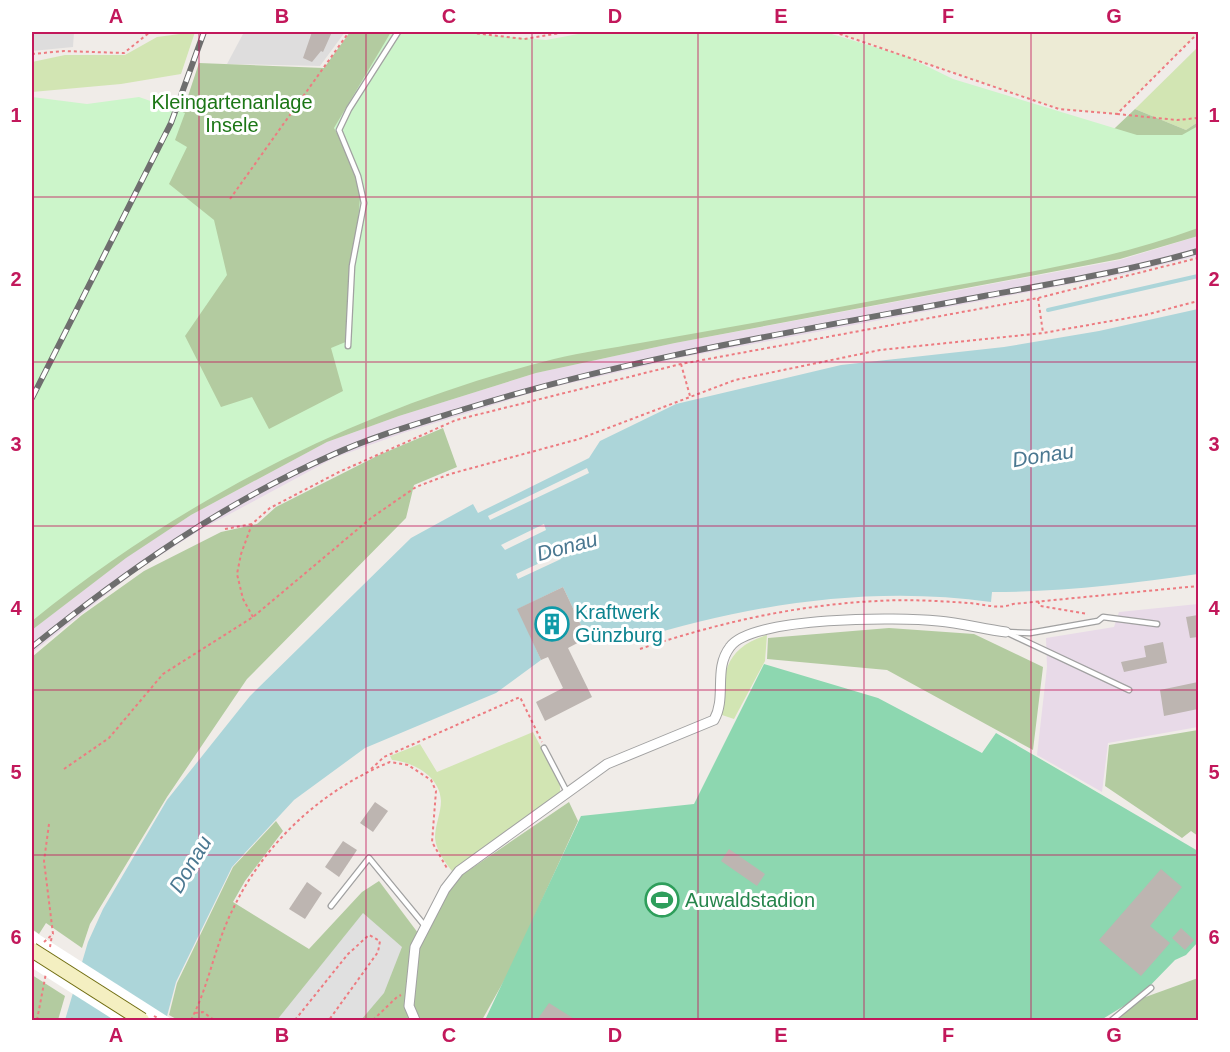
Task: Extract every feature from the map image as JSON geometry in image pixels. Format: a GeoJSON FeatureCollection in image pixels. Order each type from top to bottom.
{"type":"FeatureCollection","features":[{"type":"Feature","properties":{"kind":"main road"},"geometry":{"type":"LineString","coordinates":[[35,948],[142,1020]]}},
{"type":"Feature","properties":{"kind":"street"},"geometry":{"type":"LineString","coordinates":[[415,1020],[409,1006],[415,947],[454,877],[607,764],[714,720],[721,708],[721,662],[730,645],[754,632],[806,622],[888,619],[938,621],[1006,632]]}},
{"type":"Feature","properties":{"kind":"lane"},"geometry":{"type":"LineString","coordinates":[[348,346],[352,266],[364,203],[358,176],[339,130],[349,109],[398,32]]}},
{"type":"Feature","properties":{"kind":"lane"},"geometry":{"type":"LineString","coordinates":[[1006,632],[1030,633],[1098,621],[1103,617],[1157,624]]}},
{"type":"Feature","properties":{"kind":"lane"},"geometry":{"type":"LineString","coordinates":[[1006,632],[1130,690]]}},
{"type":"Feature","properties":{"kind":"lane"},"geometry":{"type":"LineString","coordinates":[[544,747],[567,792]]}},
{"type":"Feature","properties":{"kind":"lane"},"geometry":{"type":"LineString","coordinates":[[331,906],[369,858],[425,926]]}},
{"type":"Feature","properties":{"kind":"lane"},"geometry":{"type":"LineString","coordinates":[[1112,1020],[1151,988]]}},
{"type":"Feature","properties":{"kind":"path"},"geometry":{"type":"LineString","coordinates":[[32,54],[64,51],[124,53],[150,32]]}},
{"type":"Feature","properties":{"kind":"path"},"geometry":{"type":"LineString","coordinates":[[230,199],[349,32]]}},
{"type":"Feature","properties":{"kind":"path"},"geometry":{"type":"LineString","coordinates":[[465,32],[524,39],[567,32]]}},
{"type":"Feature","properties":{"kind":"path"},"geometry":{"type":"LineString","coordinates":[[834,32],[1059,109],[1177,120],[1198,118]]}},
{"type":"Feature","properties":{"kind":"path"},"geometry":{"type":"LineString","coordinates":[[1117,114],[1198,33]]}},
{"type":"Feature","properties":{"kind":"path"},"geometry":{"type":"LineString","coordinates":[[253,617],[243,599],[237,574],[241,554],[252,524],[270,508],[339,472],[456,420],[681,364],[1038,298],[1198,258]]}},
{"type":"Feature","properties":{"kind":"path"},"geometry":{"type":"LineString","coordinates":[[1038,298],[1043,333]]}},
{"type":"Feature","properties":{"kind":"path"},"geometry":{"type":"LineString","coordinates":[[64,769],[109,738],[163,674],[253,617],[371,518],[416,487],[450,474],[579,439],[735,380],[880,350],[1043,333],[1145,315],[1198,301]]}},
{"type":"Feature","properties":{"kind":"path"},"geometry":{"type":"LineString","coordinates":[[681,364],[690,396]]}},
{"type":"Feature","properties":{"kind":"path"},"geometry":{"type":"LineString","coordinates":[[225,529],[252,524]]}},
{"type":"Feature","properties":{"kind":"path"},"geometry":{"type":"LineString","coordinates":[[640,648],[735,622],[804,609],[878,601],[969,603],[1004,608],[1013,604],[1198,586]]}},
{"type":"Feature","properties":{"kind":"path"},"geometry":{"type":"LineString","coordinates":[[1038,602],[1040,606],[1103,617]]}},
{"type":"Feature","properties":{"kind":"path"},"geometry":{"type":"LineString","coordinates":[[191,1020],[232,909],[283,834],[336,789],[369,770],[384,758],[520,697],[544,747]]}},
{"type":"Feature","properties":{"kind":"path"},"geometry":{"type":"LineString","coordinates":[[369,770],[390,762],[408,765],[430,780],[436,791],[432,842],[443,865],[454,877]]}},
{"type":"Feature","properties":{"kind":"path"},"geometry":{"type":"LineString","coordinates":[[49,956],[52,934],[44,861],[50,824]]}},
{"type":"Feature","properties":{"kind":"path"},"geometry":{"type":"LineString","coordinates":[[35,948],[52,934]]}},
{"type":"Feature","properties":{"kind":"path"},"geometry":{"type":"LineString","coordinates":[[295,1020],[348,954],[369,935],[380,941],[378,952],[329,1020]]}},
{"type":"Feature","properties":{"kind":"path"},"geometry":{"type":"LineString","coordinates":[[38,1020],[47,966]]}},
{"type":"Feature","properties":{"kind":"path"},"geometry":{"type":"LineString","coordinates":[[373,1020],[397,997],[410,993]]}},
{"type":"Feature","properties":{"kind":"path"},"geometry":{"type":"LineString","coordinates":[[195,1013],[203,1012],[214,1020]]}},
{"type":"Feature","properties":{"kind":"shaded area"},"geometry":{"type":"Polygon","coordinates":[[[32,32],[74,32],[73,47],[32,51],[32,32]]]}},
{"type":"Feature","properties":{"kind":"shaded area"},"geometry":{"type":"Polygon","coordinates":[[[244,32],[345,32],[320,66],[227,64],[244,32]]]}},
{"type":"Feature","properties":{"kind":"shaded area"},"geometry":{"type":"Polygon","coordinates":[[[834,32],[1198,33],[1117,114],[1059,109],[834,32]]]}},
{"type":"Feature","properties":{"kind":"shaded area"},"geometry":{"type":"Polygon","coordinates":[[[1198,236],[1198,256],[1124,274],[679,358],[541,390],[403,433],[334,458],[200,530],[136,571],[32,653],[32,630],[126,557],[191,515],[327,442],[399,416],[536,373],[675,343],[1120,260],[1198,236]]]}},
{"type":"Feature","properties":{"kind":"shaded area"},"geometry":{"type":"Polygon","coordinates":[[[1198,604],[1198,727],[1108,743],[1102,792],[1037,755],[1047,667],[1046,638],[1114,627],[1119,612],[1198,604]]]}},
{"type":"Feature","properties":{"kind":"shaded area"},"geometry":{"type":"Polygon","coordinates":[[[363,913],[402,947],[384,993],[361,1020],[277,1020],[363,913]]]}},
{"type":"Feature","properties":{"kind":"green space"},"geometry":{"type":"Polygon","coordinates":[[[195,32],[181,74],[121,84],[32,92],[32,62],[65,55],[125,55],[157,37],[195,32]]]}},
{"type":"Feature","properties":{"kind":"green space","name":"Kleingartenanlage Insele"},"geometry":{"type":"Polygon","coordinates":[[[350,32],[424,32],[1097,145],[1135,109],[1186,130],[1198,122],[1198,236],[1120,259],[675,343],[536,373],[399,416],[327,442],[191,515],[126,558],[32,630],[32,410],[178,126],[199,63],[324,68],[350,32]]]}},
{"type":"Feature","properties":{"kind":"green space"},"geometry":{"type":"Polygon","coordinates":[[[391,32],[453,32],[546,40],[589,32],[825,32],[908,57],[953,79],[1137,135],[1182,135],[1198,126],[1198,228],[1086,260],[576,354],[483,379],[345,430],[279,461],[151,534],[32,621],[32,97],[87,104],[139,97],[185,113],[175,140],[187,147],[169,184],[214,220],[227,275],[185,336],[221,407],[252,397],[269,429],[343,391],[331,348],[348,341],[361,186],[357,169],[334,128],[391,32]]]}},
{"type":"Feature","properties":{"kind":"green space"},"geometry":{"type":"Polygon","coordinates":[[[1198,47],[1198,122],[1186,130],[1135,109],[1198,47]]]}},
{"type":"Feature","properties":{"kind":"green space"},"geometry":{"type":"Polygon","coordinates":[[[443,428],[457,467],[414,485],[406,518],[247,679],[167,797],[90,924],[82,948],[46,923],[39,934],[32,929],[32,657],[82,615],[144,571],[221,532],[257,524],[276,507],[379,455],[443,428]]]}},
{"type":"Feature","properties":{"kind":"green space"},"geometry":{"type":"Polygon","coordinates":[[[889,628],[974,634],[1043,667],[1033,750],[887,670],[767,659],[768,638],[889,628]]]}},
{"type":"Feature","properties":{"kind":"green space"},"geometry":{"type":"Polygon","coordinates":[[[767,635],[765,661],[734,719],[722,715],[723,687],[728,665],[742,648],[767,635]]]}},
{"type":"Feature","properties":{"kind":"green space"},"geometry":{"type":"Polygon","coordinates":[[[764,664],[878,698],[982,753],[996,733],[1198,851],[1198,942],[1186,955],[1175,960],[1140,996],[1101,1020],[485,1020],[581,816],[694,804],[764,664]]]}},
{"type":"Feature","properties":{"kind":"green space"},"geometry":{"type":"Polygon","coordinates":[[[1198,730],[1198,836],[1191,831],[1182,838],[1105,786],[1109,745],[1198,730]]]}},
{"type":"Feature","properties":{"kind":"green space"},"geometry":{"type":"Polygon","coordinates":[[[533,732],[560,783],[560,794],[452,871],[441,855],[435,838],[441,801],[436,784],[416,767],[392,760],[390,756],[420,744],[437,772],[533,732]]]}},
{"type":"Feature","properties":{"kind":"green space"},"geometry":{"type":"Polygon","coordinates":[[[569,802],[578,821],[510,970],[482,1020],[178,1020],[169,1015],[177,983],[233,867],[276,821],[283,831],[245,881],[233,902],[309,949],[362,892],[379,881],[418,933],[426,936],[447,893],[459,877],[569,802]]]}},
{"type":"Feature","properties":{"kind":"green space"},"geometry":{"type":"Polygon","coordinates":[[[32,975],[65,996],[58,1020],[32,1020],[32,975]]]}},
{"type":"Feature","properties":{"kind":"green space"},"geometry":{"type":"Polygon","coordinates":[[[1198,978],[1198,1020],[1113,1020],[1140,999],[1198,978]]]}},
{"type":"Feature","properties":{"kind":"water","name":"Donau"},"geometry":{"type":"Polygon","coordinates":[[[1198,309],[1198,574],[1095,587],[992,592],[991,602],[946,597],[902,596],[812,601],[724,616],[637,639],[631,632],[613,629],[587,638],[563,587],[518,609],[541,660],[496,693],[365,748],[294,800],[232,867],[176,982],[166,1020],[65,1020],[88,942],[103,909],[167,800],[250,696],[411,538],[473,504],[478,513],[589,458],[600,441],[676,404],[841,365],[1004,347],[1099,331],[1198,309]],[[587,468],[488,516],[490,520],[589,473],[587,468]],[[544,524],[501,545],[505,550],[546,530],[544,524]],[[559,554],[516,574],[518,579],[561,559],[559,554]]]}},
{"type":"Feature","properties":{"kind":"pier"},"geometry":{"type":"Polygon","coordinates":[[[32,930],[173,1020],[114,1020],[32,968],[32,930]]]}},
{"type":"Feature","properties":{"kind":"building"},"geometry":{"type":"Polygon","coordinates":[[[312,32],[332,32],[323,52],[321,51],[312,62],[303,58],[312,32]]]}},
{"type":"Feature","properties":{"kind":"building","name":"Kraftwerk Günzburg"},"geometry":{"type":"Polygon","coordinates":[[[563,587],[587,638],[568,648],[592,697],[545,721],[536,702],[563,688],[548,657],[541,660],[517,609],[563,587]]]}},
{"type":"Feature","properties":{"kind":"building"},"geometry":{"type":"Polygon","coordinates":[[[1198,615],[1198,637],[1190,638],[1186,617],[1198,615]]]}},
{"type":"Feature","properties":{"kind":"building"},"geometry":{"type":"Polygon","coordinates":[[[1163,642],[1167,663],[1124,672],[1121,662],[1146,657],[1144,646],[1163,642]]]}},
{"type":"Feature","properties":{"kind":"building"},"geometry":{"type":"Polygon","coordinates":[[[1198,682],[1198,709],[1164,716],[1160,690],[1198,682]]]}},
{"type":"Feature","properties":{"kind":"building"},"geometry":{"type":"Polygon","coordinates":[[[375,802],[388,811],[373,832],[360,823],[375,802]]]}},
{"type":"Feature","properties":{"kind":"building"},"geometry":{"type":"Polygon","coordinates":[[[343,841],[357,850],[339,877],[325,867],[343,841]]]}},
{"type":"Feature","properties":{"kind":"building"},"geometry":{"type":"Polygon","coordinates":[[[729,849],[765,874],[757,886],[721,861],[729,849]]]}},
{"type":"Feature","properties":{"kind":"building"},"geometry":{"type":"Polygon","coordinates":[[[1161,869],[1182,887],[1150,926],[1170,943],[1141,976],[1099,940],[1161,869]]]}},
{"type":"Feature","properties":{"kind":"building"},"geometry":{"type":"Polygon","coordinates":[[[307,882],[322,893],[305,919],[289,909],[307,882]]]}},
{"type":"Feature","properties":{"kind":"building"},"geometry":{"type":"Polygon","coordinates":[[[1181,928],[1194,940],[1185,950],[1172,938],[1181,928]]]}},
{"type":"Feature","properties":{"kind":"building"},"geometry":{"type":"Polygon","coordinates":[[[549,1003],[576,1020],[537,1020],[549,1003]]]}},
{"type":"Feature","properties":{"kind":"waterway"},"geometry":{"type":"LineString","coordinates":[[1048,310],[1198,276]]}},
{"type":"Feature","properties":{"kind":"railway"},"geometry":{"type":"LineString","coordinates":[[32,398],[171,123],[204,32]]}},
{"type":"Feature","properties":{"kind":"railway"},"geometry":{"type":"LineString","coordinates":[[32,647],[139,566],[213,518],[291,474],[383,435],[531,390],[659,358],[1092,276],[1198,251]]}},
{"type":"Feature","properties":{"kind":"place","name":"Kraftwerk Günzburg"},"geometry":{"type":"Point","coordinates":[552,624]}},
{"type":"Feature","properties":{"kind":"place","name":"Auwaldstadion"},"geometry":{"type":"Point","coordinates":[662,900]}}]}
